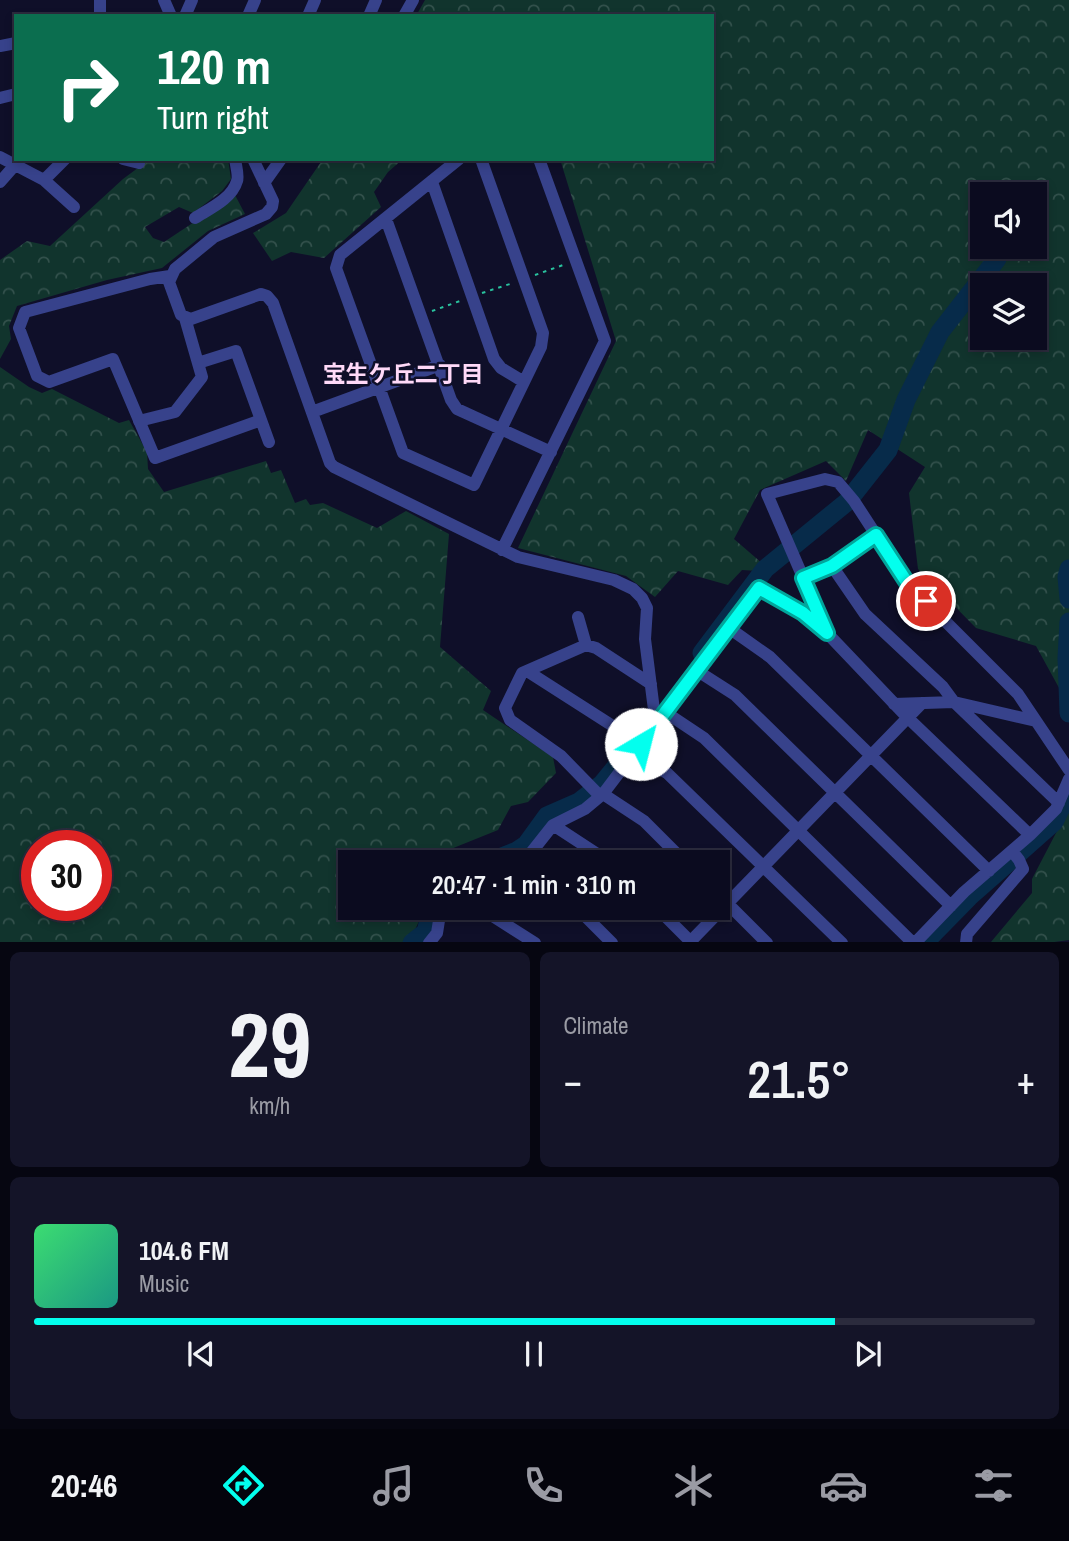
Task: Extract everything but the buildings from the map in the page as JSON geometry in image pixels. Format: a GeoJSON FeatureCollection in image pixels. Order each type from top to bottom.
{"type":"FeatureCollection","features":[{"type":"Feature","properties":{"kind":"street"},"geometry":{"type":"LineString","coordinates":[[0,157],[44,180],[74,207]]}},
{"type":"Feature","properties":{"kind":"street"},"geometry":{"type":"LineString","coordinates":[[44,180],[63,161]]}},
{"type":"Feature","properties":{"kind":"street"},"geometry":{"type":"LineString","coordinates":[[131,161],[139,163]]}},
{"type":"Feature","properties":{"kind":"street"},"geometry":{"type":"LineString","coordinates":[[195,218],[230,192],[238,180],[236,161]]}},
{"type":"Feature","properties":{"kind":"street"},"geometry":{"type":"LineString","coordinates":[[254,161],[273,201],[266,214],[214,237],[170,276],[25,312],[19,328],[37,376],[49,382],[113,359],[155,458],[261,420]]}},
{"type":"Feature","properties":{"kind":"street"},"geometry":{"type":"LineString","coordinates":[[264,183],[280,161]]}},
{"type":"Feature","properties":{"kind":"street"},"geometry":{"type":"LineString","coordinates":[[457,161],[340,255],[336,268],[403,453],[474,485],[541,346],[543,333],[482,161]]}},
{"type":"Feature","properties":{"kind":"street"},"geometry":{"type":"LineString","coordinates":[[502,550],[605,341],[540,161]]}},
{"type":"Feature","properties":{"kind":"street"},"geometry":{"type":"LineString","coordinates":[[0,183],[15,165]]}},
{"type":"Feature","properties":{"kind":"street"},"geometry":{"type":"LineString","coordinates":[[432,182],[494,359],[501,368],[524,383]]}},
{"type":"Feature","properties":{"kind":"street"},"geometry":{"type":"LineString","coordinates":[[386,219],[451,400],[457,409],[551,452]]}},
{"type":"Feature","properties":{"kind":"street"},"geometry":{"type":"LineString","coordinates":[[139,421],[175,412],[202,377],[185,318],[181,315],[169,282],[170,276]]}},
{"type":"Feature","properties":{"kind":"street"},"geometry":{"type":"LineString","coordinates":[[185,318],[191,319],[261,294],[267,296],[273,303],[330,463],[334,467],[518,557],[614,580],[633,589],[648,608],[645,639],[654,710],[704,738],[913,942]]}},
{"type":"Feature","properties":{"kind":"street"},"geometry":{"type":"LineString","coordinates":[[198,362],[236,351],[269,442]]}},
{"type":"Feature","properties":{"kind":"street"},"geometry":{"type":"LineString","coordinates":[[312,412],[440,365]]}},
{"type":"Feature","properties":{"kind":"street"},"geometry":{"type":"LineString","coordinates":[[827,633],[767,494],[825,480],[838,482],[852,498],[908,584],[1018,694],[1069,770]]}},
{"type":"Feature","properties":{"kind":"street"},"geometry":{"type":"LineString","coordinates":[[803,578],[832,566],[876,535]]}},
{"type":"Feature","properties":{"kind":"street"},"geometry":{"type":"LineString","coordinates":[[832,566],[865,614],[943,687],[954,702],[1059,803]]}},
{"type":"Feature","properties":{"kind":"street"},"geometry":{"type":"LineString","coordinates":[[533,850],[553,825],[585,809],[638,748],[759,588],[803,613],[827,633],[907,717],[1030,835]]}},
{"type":"Feature","properties":{"kind":"street"},"geometry":{"type":"LineString","coordinates":[[578,617],[586,645]]}},
{"type":"Feature","properties":{"kind":"street"},"geometry":{"type":"LineString","coordinates":[[729,628],[771,657],[989,871]]}},
{"type":"Feature","properties":{"kind":"street"},"geometry":{"type":"LineString","coordinates":[[651,684],[596,648],[586,645],[522,673],[505,708],[510,720],[561,756],[598,792],[644,821],[673,850]]}},
{"type":"Feature","properties":{"kind":"street"},"geometry":{"type":"LineString","coordinates":[[527,670],[638,748],[667,773],[841,942]]}},
{"type":"Feature","properties":{"kind":"street"},"geometry":{"type":"LineString","coordinates":[[696,670],[735,695],[951,906]]}},
{"type":"Feature","properties":{"kind":"street"},"geometry":{"type":"LineString","coordinates":[[894,704],[954,702],[1036,721]]}},
{"type":"Feature","properties":{"kind":"street"},"geometry":{"type":"LineString","coordinates":[[730,893],[763,866],[922,703]]}},
{"type":"Feature","properties":{"kind":"street"},"geometry":{"type":"LineString","coordinates":[[915,942],[989,871],[1014,854],[1056,809],[1069,779]]}},
{"type":"Feature","properties":{"kind":"street"},"geometry":{"type":"LineString","coordinates":[[553,825],[591,850]]}},
{"type":"Feature","properties":{"kind":"street"},"geometry":{"type":"LineString","coordinates":[[966,942],[967,934],[1023,869],[1014,854]]}},
{"type":"Feature","properties":{"kind":"street"},"geometry":{"type":"LineString","coordinates":[[730,907],[766,942]]}},
{"type":"Feature","properties":{"kind":"street"},"geometry":{"type":"LineString","coordinates":[[437,939],[439,920]]}},
{"type":"Feature","properties":{"kind":"street"},"geometry":{"type":"LineString","coordinates":[[499,920],[532,942]]}},
{"type":"Feature","properties":{"kind":"street"},"geometry":{"type":"LineString","coordinates":[[589,920],[611,942]]}},
{"type":"Feature","properties":{"kind":"street"},"geometry":{"type":"LineString","coordinates":[[669,920],[690,942],[706,920]]}},
{"type":"Feature","properties":{"kind":"path"},"geometry":{"type":"LineString","coordinates":[[421,314],[576,261]]}},
{"type":"Feature","properties":{"kind":"green space"},"geometry":{"type":"Polygon","coordinates":[[[425,0],[1069,0],[1069,706],[1036,646],[976,628],[918,569],[909,493],[925,467],[868,430],[846,481],[826,461],[760,490],[734,539],[763,564],[759,571],[742,570],[728,585],[678,571],[655,597],[626,576],[518,548],[616,341],[561,161],[714,161],[714,14],[417,14],[425,0]]]}},
{"type":"Feature","properties":{"kind":"green space"},"geometry":{"type":"Polygon","coordinates":[[[147,161],[228,161],[231,179],[222,191],[193,213],[179,207],[145,227],[153,238],[164,242],[235,195],[245,214],[208,231],[162,268],[107,280],[17,306],[9,326],[11,339],[0,359],[0,260],[27,241],[50,246],[123,179],[147,161]]]}},
{"type":"Feature","properties":{"kind":"green space"},"geometry":{"type":"Polygon","coordinates":[[[322,161],[401,161],[388,172],[374,192],[381,207],[324,258],[291,252],[272,261],[253,233],[286,213],[322,161]]]}},
{"type":"Feature","properties":{"kind":"green space"},"geometry":{"type":"Polygon","coordinates":[[[0,367],[42,393],[52,389],[119,423],[129,420],[147,452],[148,469],[164,492],[266,461],[271,473],[281,470],[295,503],[306,499],[310,505],[323,503],[377,528],[406,511],[449,534],[440,647],[491,691],[483,710],[553,757],[556,773],[528,802],[511,806],[498,830],[448,850],[338,850],[338,920],[418,920],[414,932],[405,942],[0,942],[0,367]]]}},
{"type":"Feature","properties":{"kind":"green space"},"geometry":{"type":"Polygon","coordinates":[[[1069,808],[1069,940],[991,942],[1032,893],[1032,879],[1069,808]]]}},
{"type":"Feature","properties":{"kind":"waterway"},"geometry":{"type":"LineString","coordinates":[[702,653],[765,569],[847,502],[888,450],[906,400],[940,332],[997,259]]}},
{"type":"Feature","properties":{"kind":"waterway"},"geometry":{"type":"LineString","coordinates":[[1069,569],[1069,599]]}},
{"type":"Feature","properties":{"kind":"waterway"},"geometry":{"type":"LineString","coordinates":[[1069,622],[1069,713]]}},
{"type":"Feature","properties":{"kind":"waterway"},"geometry":{"type":"LineString","coordinates":[[518,850],[526,845],[547,816],[579,802],[602,784],[629,751]]}},
{"type":"Feature","properties":{"kind":"waterway"},"geometry":{"type":"LineString","coordinates":[[925,942],[969,897],[1054,822],[1067,795]]}},
{"type":"Feature","properties":{"kind":"waterway"},"geometry":{"type":"LineString","coordinates":[[413,942],[426,932],[429,920]]}},
{"type":"Feature","properties":{"kind":"district","name":"宝生ケ丘二丁目"},"geometry":{"type":"Point","coordinates":[403,374]}},
{"type":"Feature","properties":{"kind":"route"},"geometry":{"type":"LineString","coordinates":[[641,744],[759,588],[803,613],[827,633],[803,578],[832,566],[876,535],[908,584],[926,601]]}}]}
